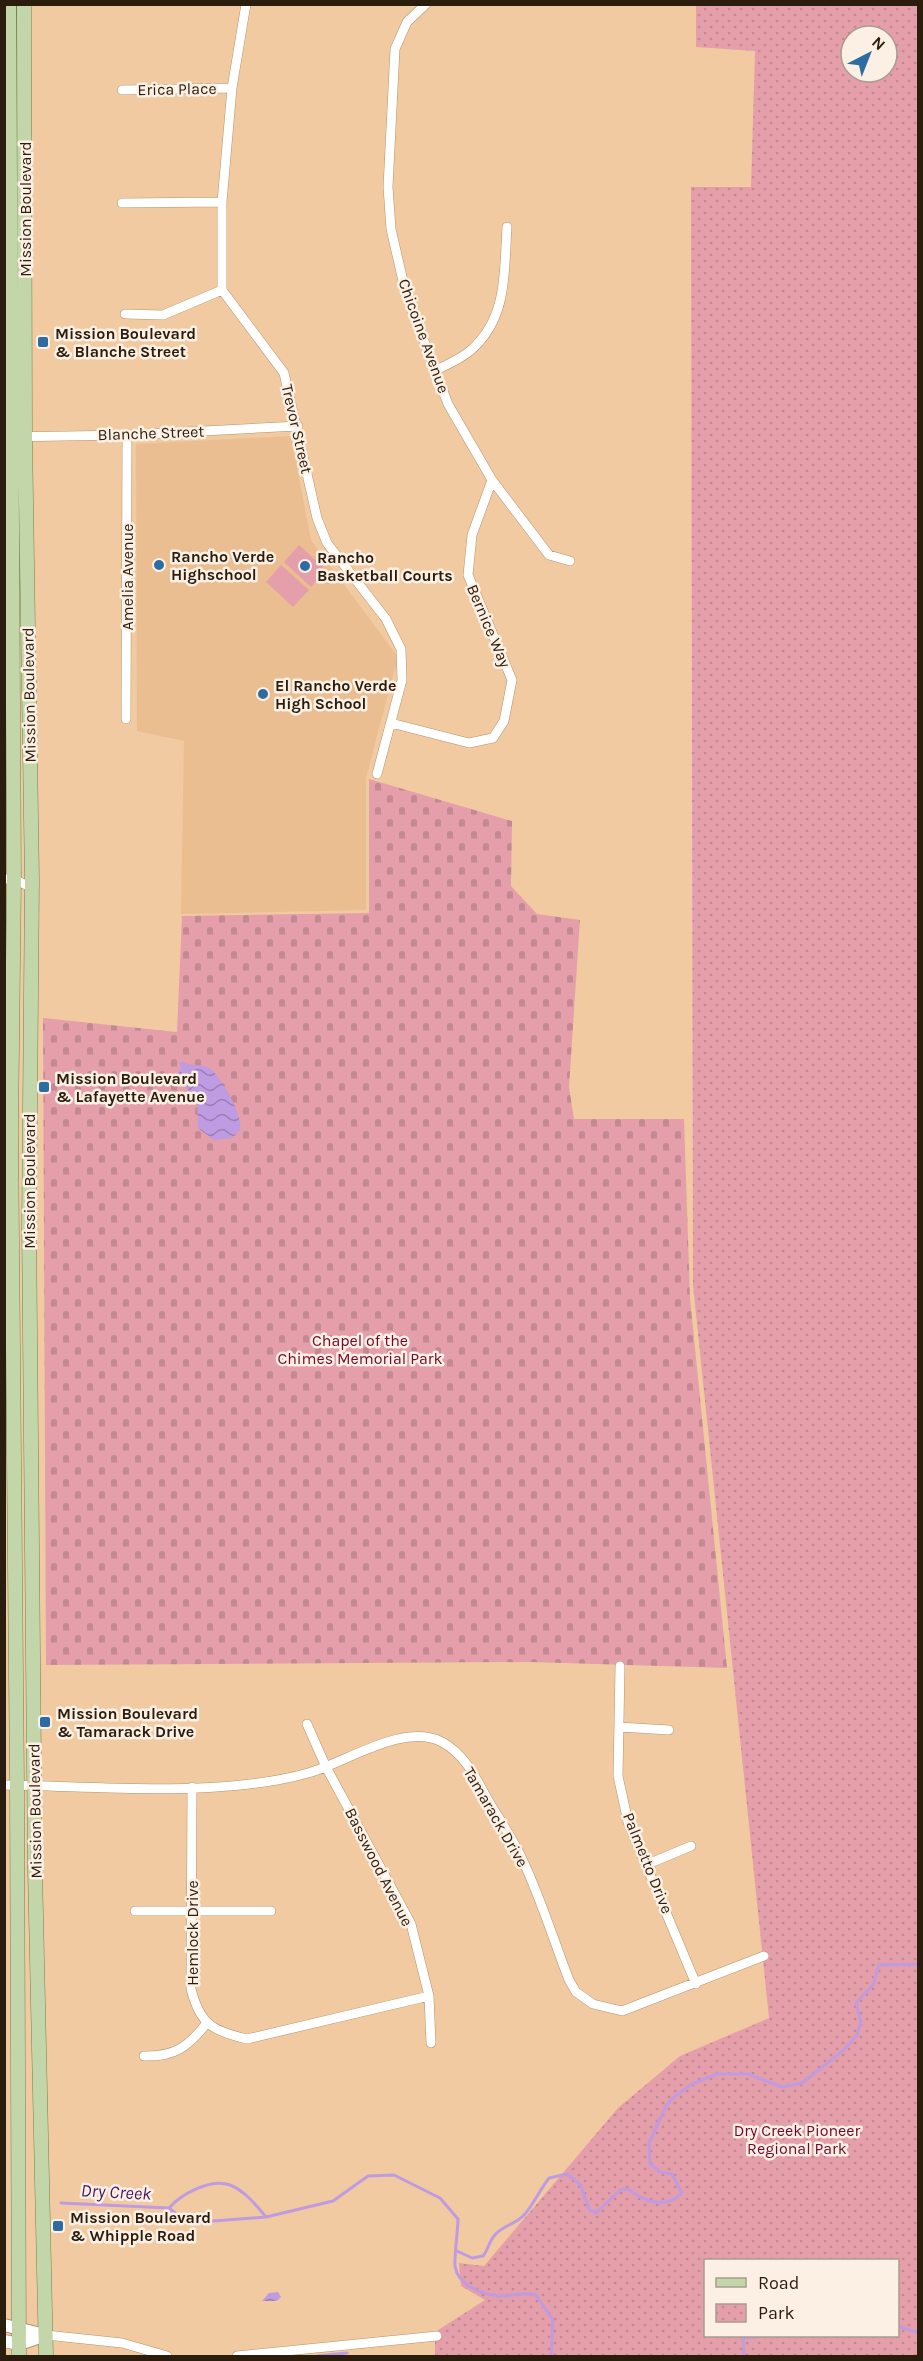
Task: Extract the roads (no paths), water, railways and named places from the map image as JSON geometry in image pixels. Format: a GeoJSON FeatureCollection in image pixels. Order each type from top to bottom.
{"type":"FeatureCollection","features":[{"type":"Feature","properties":{"kind":"main road","name":"Mission Boulevard"},"geometry":{"type":"LineString","coordinates":[[9,4],[14,437],[32,888],[28,1123],[34,1785],[46,2356]]}},
{"type":"Feature","properties":{"kind":"main road","name":"Mission Boulevard"},"geometry":{"type":"LineString","coordinates":[[19,2350],[11,1785],[8,1129],[14,437],[24,4]]}},
{"type":"Feature","properties":{"kind":"main road"},"geometry":{"type":"LineString","coordinates":[[4,2325],[46,2335]]}},
{"type":"Feature","properties":{"kind":"main road"},"geometry":{"type":"LineString","coordinates":[[4,2341],[19,2350],[46,2335]]}},
{"type":"Feature","properties":{"kind":"street"},"geometry":{"type":"LineString","coordinates":[[125,314],[163,315],[222,290],[222,202],[232,88],[246,4]]}},
{"type":"Feature","properties":{"kind":"street","name":"Chicoine Avenue"},"geometry":{"type":"LineString","coordinates":[[426,4],[407,22],[395,49],[388,187],[391,229],[406,294],[448,404],[492,480],[549,555],[570,561]]}},
{"type":"Feature","properties":{"kind":"street","name":"Erica Place"},"geometry":{"type":"LineString","coordinates":[[122,90],[232,88]]}},
{"type":"Feature","properties":{"kind":"street"},"geometry":{"type":"LineString","coordinates":[[122,203],[222,202]]}},
{"type":"Feature","properties":{"kind":"street"},"geometry":{"type":"LineString","coordinates":[[434,371],[471,350],[494,322],[504,295],[507,227]]}},
{"type":"Feature","properties":{"kind":"street","name":"Trevor Street"},"geometry":{"type":"LineString","coordinates":[[222,290],[284,373],[298,426],[317,518],[327,543],[386,620],[401,649],[402,680],[377,774]]}},
{"type":"Feature","properties":{"kind":"street","name":"Blanche Street"},"geometry":{"type":"LineString","coordinates":[[14,437],[127,435],[298,426]]}},
{"type":"Feature","properties":{"kind":"street","name":"Amelia Avenue"},"geometry":{"type":"LineString","coordinates":[[126,719],[127,435]]}},
{"type":"Feature","properties":{"kind":"street","name":"Bernice Way"},"geometry":{"type":"LineString","coordinates":[[391,723],[469,742],[493,738],[504,721],[512,680],[468,575],[472,535],[492,480]]}},
{"type":"Feature","properties":{"kind":"street"},"geometry":{"type":"LineString","coordinates":[[9,879],[32,888]]}},
{"type":"Feature","properties":{"kind":"street"},"geometry":{"type":"LineString","coordinates":[[8,1129],[28,1123]]}},
{"type":"Feature","properties":{"kind":"street","name":"Palmetto Drive"},"geometry":{"type":"LineString","coordinates":[[621,1666],[618,1776],[628,1822],[648,1864],[696,1984]]}},
{"type":"Feature","properties":{"kind":"street","name":"Basswood Avenue"},"geometry":{"type":"LineString","coordinates":[[308,1724],[327,1767],[411,1924],[429,1996],[431,2043]]}},
{"type":"Feature","properties":{"kind":"street"},"geometry":{"type":"LineString","coordinates":[[619,1727],[669,1730]]}},
{"type":"Feature","properties":{"kind":"street","name":"Tamarack Drive"},"geometry":{"type":"LineString","coordinates":[[11,1785],[192,1787],[268,1783],[327,1767],[401,1738],[423,1737],[441,1742],[460,1755],[473,1774],[523,1861],[569,1980],[576,1992],[593,2004],[622,2011],[764,1956]]}},
{"type":"Feature","properties":{"kind":"street","name":"Hemlock Drive"},"geometry":{"type":"LineString","coordinates":[[192,1787],[191,1989],[196,2007],[206,2024]]}},
{"type":"Feature","properties":{"kind":"street"},"geometry":{"type":"LineString","coordinates":[[648,1864],[691,1846]]}},
{"type":"Feature","properties":{"kind":"street"},"geometry":{"type":"LineString","coordinates":[[135,1911],[271,1911]]}},
{"type":"Feature","properties":{"kind":"street"},"geometry":{"type":"LineString","coordinates":[[144,2056],[176,2053],[193,2040],[206,2024],[224,2034],[247,2039],[429,1996]]}},
{"type":"Feature","properties":{"kind":"street"},"geometry":{"type":"LineString","coordinates":[[46,2335],[122,2343],[167,2356]]}},
{"type":"Feature","properties":{"kind":"street"},"geometry":{"type":"LineString","coordinates":[[237,2356],[437,2336]]}},
{"type":"Feature","properties":{"kind":"water"},"geometry":{"type":"Polygon","coordinates":[[[182,1061],[209,1068],[225,1087],[239,1116],[240,1130],[232,1138],[214,1140],[198,1128],[197,1102],[178,1076],[181,1068],[179,1063],[182,1061]]]}},
{"type":"Feature","properties":{"kind":"water"},"geometry":{"type":"Polygon","coordinates":[[[278,2292],[281,2297],[277,2301],[262,2301],[269,2293],[278,2292]]]}},
{"type":"Feature","properties":{"kind":"waterway","name":"Dry Creek"},"geometry":{"type":"LineString","coordinates":[[457,2251],[472,2258],[483,2256],[497,2232],[525,2214],[549,2178],[567,2174],[580,2184],[589,2209],[596,2213],[620,2190],[628,2189],[641,2198],[655,2202],[662,2203],[675,2198],[682,2193],[672,2174],[660,2172],[650,2164],[649,2143],[666,2106],[674,2097],[692,2084],[717,2074],[748,2074],[782,2087],[802,2083],[844,2050],[857,2035],[861,2022],[856,2003],[873,1985],[879,1965],[918,1964]]}},
{"type":"Feature","properties":{"kind":"waterway","name":"Dry Creek"},"geometry":{"type":"LineString","coordinates":[[61,2203],[169,2208],[187,2223],[266,2217],[333,2201],[368,2176],[394,2175],[440,2198],[458,2219],[455,2266],[457,2273],[466,2284],[478,2291],[498,2296],[536,2295],[553,2320],[551,2356]]}},
{"type":"Feature","properties":{"kind":"waterway","name":"Dry Creek"},"geometry":{"type":"LineString","coordinates":[[169,2208],[197,2189],[222,2183],[241,2191],[266,2217]]}},
{"type":"Feature","properties":{"kind":"waterway"},"geometry":{"type":"LineString","coordinates":[[899,2326],[918,2333]]}},
{"type":"Feature","properties":{"kind":"waterway"},"geometry":{"type":"LineString","coordinates":[[744,2356],[743,2338],[754,2337]]}},
{"type":"Feature","properties":{"kind":"waterway"},"geometry":{"type":"LineString","coordinates":[[317,2356],[347,2353]]}},
{"type":"Feature","properties":{"kind":"place","name":"Mission Boulevard & Blanche Street"},"geometry":{"type":"Point","coordinates":[43,342]}},
{"type":"Feature","properties":{"kind":"place","name":"Rancho Verde Highschool"},"geometry":{"type":"Point","coordinates":[159,565]}},
{"type":"Feature","properties":{"kind":"place","name":"Rancho Basketball Courts"},"geometry":{"type":"Point","coordinates":[305,566]}},
{"type":"Feature","properties":{"kind":"place","name":"El Rancho Verde High School"},"geometry":{"type":"Point","coordinates":[263,694]}},
{"type":"Feature","properties":{"kind":"place","name":"Mission Boulevard & Lafayette Avenue"},"geometry":{"type":"Point","coordinates":[44,1087]}},
{"type":"Feature","properties":{"kind":"place","name":"Mission Boulevard & Tamarack Drive"},"geometry":{"type":"Point","coordinates":[45,1722]}},
{"type":"Feature","properties":{"kind":"place","name":"Mission Boulevard & Whipple Road"},"geometry":{"type":"Point","coordinates":[58,2226]}},
{"type":"Feature","properties":{"kind":"park label","name":"Chapel of the Chimes Memorial Park"},"geometry":{"type":"Point","coordinates":[360,1349]}},
{"type":"Feature","properties":{"kind":"park label","name":"Dry Creek Pioneer Regional Park"},"geometry":{"type":"Point","coordinates":[797,2139]}}]}
